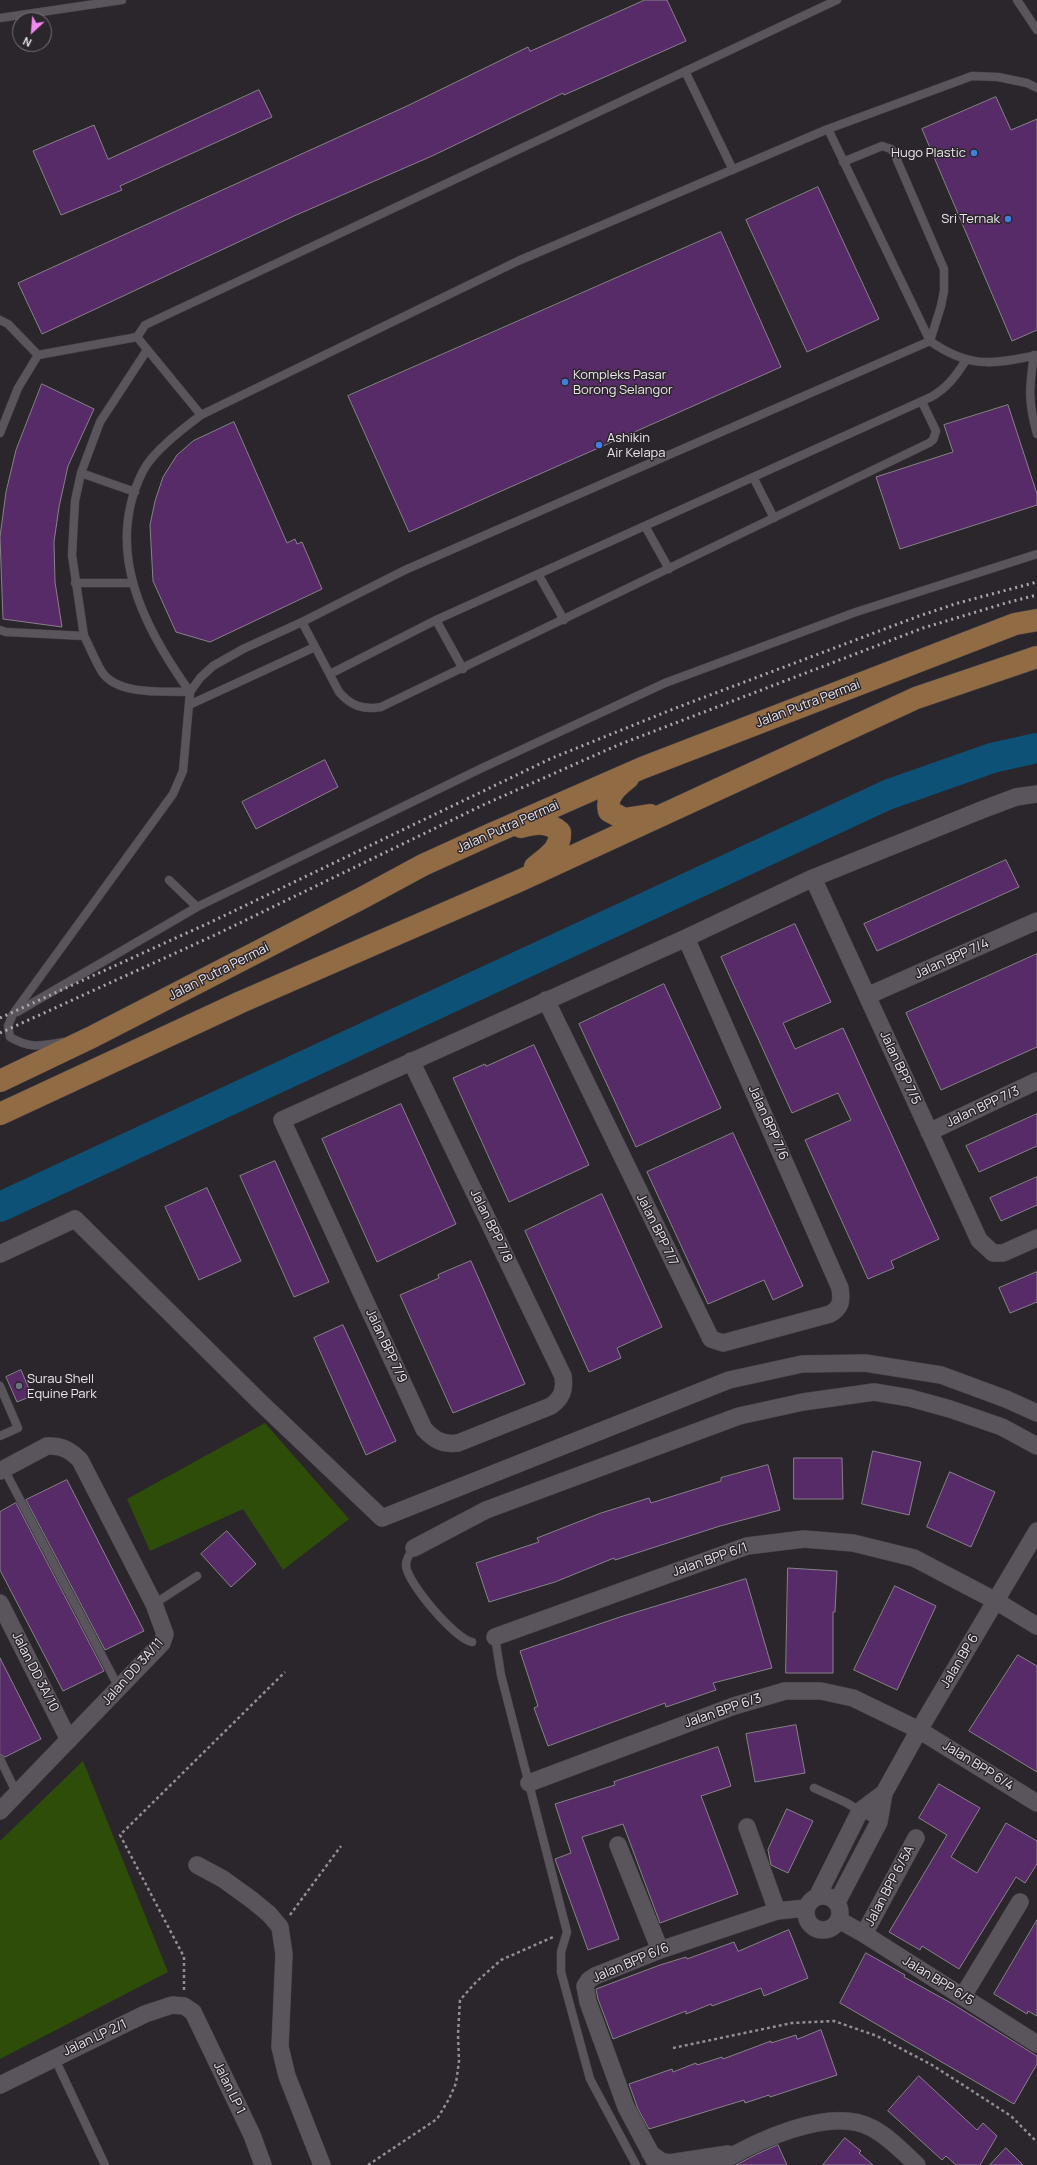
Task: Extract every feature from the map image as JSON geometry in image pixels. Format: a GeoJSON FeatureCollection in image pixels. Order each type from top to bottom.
{"type":"FeatureCollection","features":[{"type":"Feature","properties":{"kind":"main road","name":"Jalan Putra Permai"},"geometry":{"type":"LineString","coordinates":[[0,1080],[92,1037],[423,865],[489,835],[642,768],[1015,624],[1037,620]]}},
{"type":"Feature","properties":{"kind":"main road"},"geometry":{"type":"LineString","coordinates":[[0,1114],[241,1002],[519,881],[916,698],[1037,657]]}},
{"type":"Feature","properties":{"kind":"main road"},"geometry":{"type":"LineString","coordinates":[[642,768],[620,784],[610,797],[607,804],[609,811],[624,819],[676,809]]}},
{"type":"Feature","properties":{"kind":"main road"},"geometry":{"type":"LineString","coordinates":[[489,835],[536,823],[550,825],[560,832],[559,844],[552,853],[519,881]]}},
{"type":"Feature","properties":{"kind":"street"},"geometry":{"type":"LineString","coordinates":[[412,1061],[686,938],[813,878],[984,809],[1016,798],[1037,794]]}},
{"type":"Feature","properties":{"kind":"street","name":"Jalan BPP 7/5"},"geometry":{"type":"LineString","coordinates":[[813,878],[979,1240],[993,1253],[1003,1253],[1037,1238]]}},
{"type":"Feature","properties":{"kind":"street","name":"Jalan BPP 7/4"},"geometry":{"type":"LineString","coordinates":[[867,996],[1037,921]]}},
{"type":"Feature","properties":{"kind":"street","name":"Jalan BPP 7/6"},"geometry":{"type":"LineString","coordinates":[[686,938],[840,1288],[842,1299],[838,1310]]}},
{"type":"Feature","properties":{"kind":"street","name":"Jalan BPP 7/7"},"geometry":{"type":"LineString","coordinates":[[546,1000],[711,1339],[723,1343],[830,1314],[838,1310]]}},
{"type":"Feature","properties":{"kind":"street","name":"Jalan BPP 7/9"},"geometry":{"type":"LineString","coordinates":[[412,1061],[282,1120],[424,1429],[430,1436],[438,1442],[449,1444],[458,1443],[551,1406],[558,1401],[562,1393]]}},
{"type":"Feature","properties":{"kind":"street","name":"Jalan BPP 7/8"},"geometry":{"type":"LineString","coordinates":[[412,1061],[563,1376],[562,1393]]}},
{"type":"Feature","properties":{"kind":"street","name":"Jalan BPP 7/3"},"geometry":{"type":"LineString","coordinates":[[929,1132],[1037,1081]]}},
{"type":"Feature","properties":{"kind":"street"},"geometry":{"type":"LineString","coordinates":[[0,1254],[75,1219],[259,1401],[382,1518],[729,1380],[802,1364],[864,1363],[941,1375],[1006,1398],[1037,1413]]}},
{"type":"Feature","properties":{"kind":"street"},"geometry":{"type":"LineString","coordinates":[[414,1548],[486,1510],[739,1416],[803,1402],[874,1392],[910,1398],[950,1409],[1002,1428],[1033,1443],[1037,1458]]}},
{"type":"Feature","properties":{"kind":"street","name":"Jalan DD 3A/11"},"geometry":{"type":"LineString","coordinates":[[0,1811],[119,1689],[165,1638],[165,1629],[154,1604],[80,1460],[64,1448],[56,1445],[47,1446],[2,1470]]}},
{"type":"Feature","properties":{"kind":"street","name":"Jalan BP 6"},"geometry":{"type":"LineString","coordinates":[[884,1793],[919,1730],[1037,1531]]}},
{"type":"Feature","properties":{"kind":"street","name":"Jalan BPP 6/1"},"geometry":{"type":"LineString","coordinates":[[495,1637],[747,1546],[804,1539],[853,1543],[914,1558],[996,1601],[1037,1626]]}},
{"type":"Feature","properties":{"kind":"street","name":"Jalan DD 3A/10"},"geometry":{"type":"LineString","coordinates":[[0,1603],[69,1740]]}},
{"type":"Feature","properties":{"kind":"street","name":"Jalan BPP 6/3"},"geometry":{"type":"LineString","coordinates":[[529,1783],[734,1706],[785,1691],[821,1692],[853,1698],[919,1730]]}},
{"type":"Feature","properties":{"kind":"street","name":"Jalan BPP 6/4"},"geometry":{"type":"LineString","coordinates":[[919,1730],[1037,1803]]}},
{"type":"Feature","properties":{"kind":"street"},"geometry":{"type":"LineString","coordinates":[[812,1902],[828,1896],[837,1902],[840,1908],[839,1920],[830,1928],[817,1929],[808,1921],[812,1902],[860,1811],[884,1793]]}},
{"type":"Feature","properties":{"kind":"street"},"geometry":{"type":"LineString","coordinates":[[837,1902],[879,1822],[884,1793]]}},
{"type":"Feature","properties":{"kind":"street"},"geometry":{"type":"LineString","coordinates":[[746,1827],[777,1911]]}},
{"type":"Feature","properties":{"kind":"street","name":"Jalan BPP 6/5A"},"geometry":{"type":"LineString","coordinates":[[864,1934],[916,1838]]}},
{"type":"Feature","properties":{"kind":"street"},"geometry":{"type":"LineString","coordinates":[[844,1843],[862,1854]]}},
{"type":"Feature","properties":{"kind":"street"},"geometry":{"type":"LineString","coordinates":[[618,1845],[660,1950]]}},
{"type":"Feature","properties":{"kind":"street"},"geometry":{"type":"LineString","coordinates":[[197,1865],[223,1879],[252,1900],[269,1914],[280,1927],[284,1954],[280,2047],[287,2076],[322,2165]]}},
{"type":"Feature","properties":{"kind":"street","name":"Jalan BPP 6/6"},"geometry":{"type":"LineString","coordinates":[[653,2159],[626,2106],[615,2079],[588,2002],[585,1986],[589,1980],[595,1976],[660,1950],[777,1911],[812,1902]]}},
{"type":"Feature","properties":{"kind":"street"},"geometry":{"type":"LineString","coordinates":[[964,1996],[1020,1902]]}},
{"type":"Feature","properties":{"kind":"street","name":"Jalan BPP 6/5"},"geometry":{"type":"LineString","coordinates":[[839,1920],[964,1996],[1037,2044]]}},
{"type":"Feature","properties":{"kind":"street","name":"Jalan LP 2/1"},"geometry":{"type":"LineString","coordinates":[[0,2085],[54,2057],[145,2014],[172,2005],[188,2009]]}},
{"type":"Feature","properties":{"kind":"street","name":"Jalan LP 1"},"geometry":{"type":"LineString","coordinates":[[188,2009],[252,2135],[263,2165]]}},
{"type":"Feature","properties":{"kind":"street"},"geometry":{"type":"LineString","coordinates":[[716,2165],[737,2153],[797,2128],[836,2120],[855,2121],[872,2128],[887,2138],[917,2165]]}},
{"type":"Feature","properties":{"kind":"street"},"geometry":{"type":"LineString","coordinates":[[653,2159],[669,2163],[737,2153]]}},
{"type":"Feature","properties":{"kind":"lane"},"geometry":{"type":"LineString","coordinates":[[0,18],[122,0]]}},
{"type":"Feature","properties":{"kind":"lane"},"geometry":{"type":"LineString","coordinates":[[0,433],[18,388],[38,356],[137,337],[145,325],[837,0]]}},
{"type":"Feature","properties":{"kind":"lane"},"geometry":{"type":"LineString","coordinates":[[1018,0],[1037,30]]}},
{"type":"Feature","properties":{"kind":"lane"},"geometry":{"type":"LineString","coordinates":[[685,72],[733,170]]}},
{"type":"Feature","properties":{"kind":"lane"},"geometry":{"type":"LineString","coordinates":[[190,692],[155,641],[132,582],[126,554],[128,512],[143,470],[169,440],[202,415],[518,261],[828,129],[972,76],[998,76],[1037,88]]}},
{"type":"Feature","properties":{"kind":"lane"},"geometry":{"type":"LineString","coordinates":[[828,129],[930,341],[947,353],[966,360],[977,362],[1005,360],[1035,355],[1029,391],[1031,414],[1037,434]]}},
{"type":"Feature","properties":{"kind":"lane"},"geometry":{"type":"LineString","coordinates":[[92,1037],[36,1047],[20,1043],[10,1037],[8,1026],[13,1014],[173,794],[183,771],[190,692],[200,678],[213,666],[243,648],[302,622],[405,570],[930,341],[942,306],[944,269],[894,154],[891,149],[882,146],[844,162]]}},
{"type":"Feature","properties":{"kind":"lane"},"geometry":{"type":"LineString","coordinates":[[0,320],[8,324],[38,356]]}},
{"type":"Feature","properties":{"kind":"lane"},"geometry":{"type":"LineString","coordinates":[[137,337],[202,415]]}},
{"type":"Feature","properties":{"kind":"lane"},"geometry":{"type":"LineString","coordinates":[[147,350],[100,422],[81,473],[75,501],[73,526],[72,555],[75,583],[84,636],[103,673],[119,685],[134,690],[190,692]]}},
{"type":"Feature","properties":{"kind":"lane"},"geometry":{"type":"LineString","coordinates":[[330,674],[436,620],[922,402],[943,390],[954,379],[966,360]]}},
{"type":"Feature","properties":{"kind":"lane"},"geometry":{"type":"LineString","coordinates":[[302,622],[339,692],[346,700],[355,706],[369,709],[381,707],[564,620],[933,440],[935,435],[934,426],[922,402]]}},
{"type":"Feature","properties":{"kind":"lane"},"geometry":{"type":"LineString","coordinates":[[81,473],[135,492]]}},
{"type":"Feature","properties":{"kind":"lane"},"geometry":{"type":"LineString","coordinates":[[753,477],[774,518]]}},
{"type":"Feature","properties":{"kind":"lane"},"geometry":{"type":"LineString","coordinates":[[645,526],[669,568]]}},
{"type":"Feature","properties":{"kind":"lane"},"geometry":{"type":"LineString","coordinates":[[13,1014],[197,907],[482,768],[665,683],[856,612],[1037,554]]}},
{"type":"Feature","properties":{"kind":"lane"},"geometry":{"type":"LineString","coordinates":[[538,574],[564,620]]}},
{"type":"Feature","properties":{"kind":"lane"},"geometry":{"type":"LineString","coordinates":[[75,583],[132,582]]}},
{"type":"Feature","properties":{"kind":"lane"},"geometry":{"type":"LineString","coordinates":[[436,620],[463,668]]}},
{"type":"Feature","properties":{"kind":"lane"},"geometry":{"type":"LineString","coordinates":[[0,630],[6,632],[84,636]]}},
{"type":"Feature","properties":{"kind":"lane"},"geometry":{"type":"LineString","coordinates":[[189,705],[315,647]]}},
{"type":"Feature","properties":{"kind":"lane"},"geometry":{"type":"LineString","coordinates":[[169,880],[197,907]]}},
{"type":"Feature","properties":{"kind":"lane"},"geometry":{"type":"LineString","coordinates":[[0,1386],[18,1428],[0,1436]]}},
{"type":"Feature","properties":{"kind":"lane"},"geometry":{"type":"LineString","coordinates":[[2,1470],[119,1689]]}},
{"type":"Feature","properties":{"kind":"lane"},"geometry":{"type":"LineString","coordinates":[[414,1548],[408,1556],[406,1566],[414,1584],[449,1627],[466,1640],[472,1642]]}},
{"type":"Feature","properties":{"kind":"lane"},"geometry":{"type":"LineString","coordinates":[[154,1604],[198,1576]]}},
{"type":"Feature","properties":{"kind":"lane"},"geometry":{"type":"LineString","coordinates":[[495,1637],[501,1675],[567,1932],[561,1952],[561,1972],[577,2034],[590,2079],[636,2165]]}},
{"type":"Feature","properties":{"kind":"lane"},"geometry":{"type":"LineString","coordinates":[[0,1759],[17,1794]]}},
{"type":"Feature","properties":{"kind":"lane"},"geometry":{"type":"LineString","coordinates":[[814,1788],[879,1822]]}},
{"type":"Feature","properties":{"kind":"lane"},"geometry":{"type":"LineString","coordinates":[[54,2057],[105,2165]]}},
{"type":"Feature","properties":{"kind":"path"},"geometry":{"type":"LineString","coordinates":[[188,2009],[184,1957],[120,1835],[285,1672]]}},
{"type":"Feature","properties":{"kind":"path"},"geometry":{"type":"LineString","coordinates":[[280,1927],[298,1907],[341,1846]]}},
{"type":"Feature","properties":{"kind":"path"},"geometry":{"type":"LineString","coordinates":[[368,2165],[437,2119],[449,2099],[456,2083],[460,2061],[458,2034],[460,2000],[476,1982],[501,1960],[567,1932]]}},
{"type":"Feature","properties":{"kind":"path"},"geometry":{"type":"LineString","coordinates":[[673,2048],[792,2023],[834,2021],[877,2036],[932,2065],[1011,2116],[1037,2142]]}},
{"type":"Feature","properties":{"kind":"green space"},"geometry":{"type":"Polygon","coordinates":[[[265,1423],[349,1519],[283,1570],[243,1509],[150,1551],[127,1499],[265,1423]]]}},
{"type":"Feature","properties":{"kind":"green space"},"geometry":{"type":"Polygon","coordinates":[[[83,1761],[168,1972],[0,2059],[0,1841],[83,1761]]]}},
{"type":"Feature","properties":{"kind":"building"},"geometry":{"type":"Polygon","coordinates":[[[645,0],[667,0],[686,41],[564,95],[563,93],[432,156],[294,216],[42,334],[18,283],[407,106],[528,47],[530,51],[645,0]]]}},
{"type":"Feature","properties":{"kind":"building"},"geometry":{"type":"Polygon","coordinates":[[[259,90],[272,117],[120,186],[122,190],[61,215],[33,151],[94,125],[108,159],[259,90]]]}},
{"type":"Feature","properties":{"kind":"building"},"geometry":{"type":"Polygon","coordinates":[[[996,97],[1011,130],[1037,119],[1037,330],[1012,341],[922,129],[996,97]]]}},
{"type":"Feature","properties":{"kind":"building"},"geometry":{"type":"Polygon","coordinates":[[[818,187],[879,319],[807,352],[746,220],[818,187]]]}},
{"type":"Feature","properties":{"kind":"building","name":"Kompleks Pasar Borong Selangor"},"geometry":{"type":"Polygon","coordinates":[[[721,232],[781,367],[409,532],[348,396],[721,232]]]}},
{"type":"Feature","properties":{"kind":"building"},"geometry":{"type":"Polygon","coordinates":[[[42,384],[94,409],[68,466],[59,507],[54,542],[55,582],[62,627],[3,619],[0,537],[6,492],[16,450],[42,384]]]}},
{"type":"Feature","properties":{"kind":"building"},"geometry":{"type":"Polygon","coordinates":[[[1008,405],[1037,494],[1037,505],[900,549],[876,477],[953,452],[944,425],[1008,405]]]}},
{"type":"Feature","properties":{"kind":"building"},"geometry":{"type":"Polygon","coordinates":[[[234,422],[287,543],[295,539],[297,544],[302,542],[322,589],[210,642],[176,632],[153,581],[150,525],[155,501],[163,477],[177,455],[193,441],[234,422]]]}},
{"type":"Feature","properties":{"kind":"building"},"geometry":{"type":"Polygon","coordinates":[[[325,760],[338,787],[256,829],[242,802],[325,760]]]}},
{"type":"Feature","properties":{"kind":"building"},"geometry":{"type":"Polygon","coordinates":[[[1006,860],[1019,887],[877,951],[864,924],[1006,860]]]}},
{"type":"Feature","properties":{"kind":"building"},"geometry":{"type":"Polygon","coordinates":[[[795,924],[831,1002],[783,1023],[795,1049],[843,1028],[939,1239],[891,1261],[894,1268],[868,1279],[805,1140],[851,1120],[838,1093],[792,1113],[721,957],[795,924]]]}},
{"type":"Feature","properties":{"kind":"building"},"geometry":{"type":"Polygon","coordinates":[[[1037,954],[1037,1047],[941,1090],[906,1013],[1037,954]]]}},
{"type":"Feature","properties":{"kind":"building"},"geometry":{"type":"Polygon","coordinates":[[[664,984],[721,1108],[636,1147],[579,1024],[664,984]]]}},
{"type":"Feature","properties":{"kind":"building"},"geometry":{"type":"Polygon","coordinates":[[[534,1045],[589,1165],[509,1202],[453,1078],[485,1064],[486,1066],[534,1045]]]}},
{"type":"Feature","properties":{"kind":"building"},"geometry":{"type":"Polygon","coordinates":[[[401,1104],[456,1224],[377,1262],[322,1139],[401,1104]]]}},
{"type":"Feature","properties":{"kind":"building"},"geometry":{"type":"Polygon","coordinates":[[[1037,1114],[1037,1146],[979,1172],[966,1146],[1037,1114]]]}},
{"type":"Feature","properties":{"kind":"building"},"geometry":{"type":"Polygon","coordinates":[[[733,1133],[803,1286],[773,1300],[764,1280],[708,1304],[647,1172],[733,1133]]]}},
{"type":"Feature","properties":{"kind":"building"},"geometry":{"type":"Polygon","coordinates":[[[275,1161],[329,1282],[294,1297],[240,1176],[275,1161]]]}},
{"type":"Feature","properties":{"kind":"building"},"geometry":{"type":"Polygon","coordinates":[[[1037,1177],[1037,1205],[1001,1221],[990,1198],[1037,1177]]]}},
{"type":"Feature","properties":{"kind":"building"},"geometry":{"type":"Polygon","coordinates":[[[207,1188],[241,1261],[199,1280],[165,1207],[207,1188]]]}},
{"type":"Feature","properties":{"kind":"building"},"geometry":{"type":"Polygon","coordinates":[[[602,1194],[662,1327],[617,1348],[621,1358],[589,1372],[525,1231],[602,1194]]]}},
{"type":"Feature","properties":{"kind":"building"},"geometry":{"type":"Polygon","coordinates":[[[471,1261],[525,1384],[453,1413],[400,1295],[439,1278],[438,1275],[471,1261]]]}},
{"type":"Feature","properties":{"kind":"building"},"geometry":{"type":"Polygon","coordinates":[[[1037,1272],[1037,1302],[1010,1313],[999,1288],[1037,1272]]]}},
{"type":"Feature","properties":{"kind":"building"},"geometry":{"type":"Polygon","coordinates":[[[343,1325],[396,1441],[366,1455],[314,1338],[343,1325]]]}},
{"type":"Feature","properties":{"kind":"building","name":"Surau Shell Equine Park"},"geometry":{"type":"Polygon","coordinates":[[[21,1370],[32,1396],[17,1402],[6,1377],[21,1370]]]}},
{"type":"Feature","properties":{"kind":"building"},"geometry":{"type":"Polygon","coordinates":[[[873,1451],[921,1462],[909,1515],[862,1504],[873,1451]]]}},
{"type":"Feature","properties":{"kind":"building"},"geometry":{"type":"Polygon","coordinates":[[[794,1458],[842,1458],[843,1499],[794,1499],[794,1458]]]}},
{"type":"Feature","properties":{"kind":"building"},"geometry":{"type":"Polygon","coordinates":[[[768,1465],[780,1510],[720,1526],[615,1560],[614,1558],[555,1582],[489,1602],[476,1563],[539,1542],[537,1538],[601,1513],[649,1498],[651,1503],[721,1481],[721,1478],[768,1465]]]}},
{"type":"Feature","properties":{"kind":"building"},"geometry":{"type":"Polygon","coordinates":[[[950,1472],[995,1492],[971,1547],[927,1527],[950,1472]]]}},
{"type":"Feature","properties":{"kind":"building"},"geometry":{"type":"Polygon","coordinates":[[[67,1480],[144,1631],[105,1650],[26,1500],[67,1480]]]}},
{"type":"Feature","properties":{"kind":"building"},"geometry":{"type":"Polygon","coordinates":[[[16,1503],[104,1671],[63,1691],[0,1570],[0,1512],[16,1503]]]}},
{"type":"Feature","properties":{"kind":"building"},"geometry":{"type":"Polygon","coordinates":[[[227,1531],[256,1564],[231,1587],[201,1554],[227,1531]]]}},
{"type":"Feature","properties":{"kind":"building"},"geometry":{"type":"Polygon","coordinates":[[[788,1568],[837,1571],[835,1612],[833,1612],[833,1673],[786,1673],[788,1568]]]}},
{"type":"Feature","properties":{"kind":"building"},"geometry":{"type":"Polygon","coordinates":[[[746,1579],[772,1668],[713,1683],[716,1690],[666,1707],[665,1703],[548,1746],[534,1708],[538,1706],[520,1651],[620,1617],[746,1579]]]}},
{"type":"Feature","properties":{"kind":"building"},"geometry":{"type":"Polygon","coordinates":[[[895,1586],[936,1606],[897,1690],[854,1670],[895,1586]]]}},
{"type":"Feature","properties":{"kind":"building"},"geometry":{"type":"Polygon","coordinates":[[[1018,1655],[1037,1666],[1037,1772],[969,1731],[1018,1655]]]}},
{"type":"Feature","properties":{"kind":"building"},"geometry":{"type":"Polygon","coordinates":[[[0,1658],[41,1739],[5,1757],[0,1754],[0,1658]]]}},
{"type":"Feature","properties":{"kind":"building"},"geometry":{"type":"Polygon","coordinates":[[[796,1725],[805,1773],[755,1782],[746,1734],[796,1725]]]}},
{"type":"Feature","properties":{"kind":"building"},"geometry":{"type":"Polygon","coordinates":[[[718,1747],[731,1786],[701,1796],[738,1894],[660,1923],[623,1824],[582,1837],[619,1939],[588,1950],[555,1859],[571,1853],[555,1804],[615,1785],[614,1782],[718,1747]]]}},
{"type":"Feature","properties":{"kind":"building"},"geometry":{"type":"Polygon","coordinates":[[[939,1784],[980,1808],[951,1857],[977,1873],[1006,1823],[1037,1841],[1037,1864],[1025,1883],[1016,1877],[959,1969],[922,1946],[920,1950],[889,1932],[947,1835],[919,1818],[939,1784]]]}},
{"type":"Feature","properties":{"kind":"building"},"geometry":{"type":"Polygon","coordinates":[[[787,1809],[813,1821],[788,1873],[771,1865],[768,1850],[787,1809]]]}},
{"type":"Feature","properties":{"kind":"building"},"geometry":{"type":"Polygon","coordinates":[[[1037,1920],[1037,2016],[1028,2011],[1027,2014],[994,1994],[1037,1920]]]}},
{"type":"Feature","properties":{"kind":"building"},"geometry":{"type":"Polygon","coordinates":[[[789,1930],[808,1978],[764,1996],[761,1988],[712,2006],[711,2004],[686,2014],[686,2011],[613,2039],[598,1999],[596,1989],[660,1965],[686,1957],[687,1959],[734,1942],[738,1951],[789,1930]]]}},
{"type":"Feature","properties":{"kind":"building"},"geometry":{"type":"Polygon","coordinates":[[[866,1953],[905,1975],[904,1977],[951,2003],[1037,2056],[1037,2064],[1014,2104],[840,2003],[866,1953]]]}},
{"type":"Feature","properties":{"kind":"building"},"geometry":{"type":"Polygon","coordinates":[[[821,2030],[837,2075],[770,2097],[769,2095],[745,2103],[744,2100],[649,2129],[638,2109],[629,2084],[672,2069],[673,2072],[696,2063],[697,2065],[722,2057],[723,2059],[771,2041],[771,2043],[796,2035],[797,2039],[821,2030]]]}},
{"type":"Feature","properties":{"kind":"building"},"geometry":{"type":"Polygon","coordinates":[[[919,2076],[977,2130],[983,2123],[997,2136],[980,2165],[956,2165],[946,2156],[942,2160],[888,2111],[919,2076]]]}},
{"type":"Feature","properties":{"kind":"building"},"geometry":{"type":"Polygon","coordinates":[[[845,2138],[861,2151],[859,2153],[873,2165],[823,2165],[845,2138]]]}},
{"type":"Feature","properties":{"kind":"building"},"geometry":{"type":"Polygon","coordinates":[[[778,2145],[787,2165],[736,2165],[755,2155],[778,2145]]]}},
{"type":"Feature","properties":{"kind":"building"},"geometry":{"type":"Polygon","coordinates":[[[1006,2148],[1023,2165],[990,2165],[1006,2148]]]}},
{"type":"Feature","properties":{"kind":"waterway"},"geometry":{"type":"LineString","coordinates":[[0,1207],[887,795],[992,758],[1037,748]]}},
{"type":"Feature","properties":{"kind":"railway"},"geometry":{"type":"LineString","coordinates":[[0,1018],[211,922],[552,758],[681,706],[919,616],[958,603],[1037,582]]}},
{"type":"Feature","properties":{"kind":"railway"},"geometry":{"type":"LineString","coordinates":[[0,1033],[215,935],[483,805],[618,745],[923,628],[1037,595]]}},
{"type":"Feature","properties":{"kind":"place","name":"Hugo Plastic"},"geometry":{"type":"Point","coordinates":[974,153]}},
{"type":"Feature","properties":{"kind":"place","name":"Sri Ternak"},"geometry":{"type":"Point","coordinates":[1008,219]}},
{"type":"Feature","properties":{"kind":"place","name":"Kompleks Pasar Borong Selangor"},"geometry":{"type":"Point","coordinates":[565,382]}},
{"type":"Feature","properties":{"kind":"place","name":"Ashikin Air Kelapa"},"geometry":{"type":"Point","coordinates":[599,445]}},
{"type":"Feature","properties":{"kind":"place","name":"Surau Shell Equine Park"},"geometry":{"type":"Point","coordinates":[19,1386]}}]}
